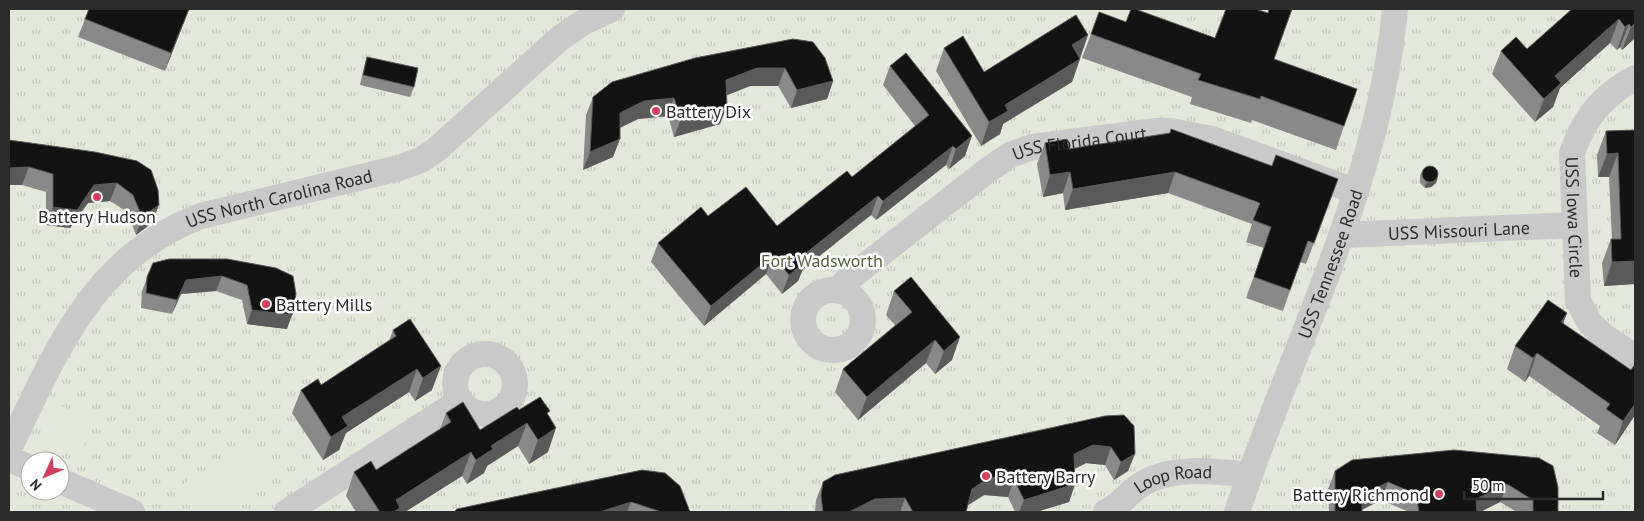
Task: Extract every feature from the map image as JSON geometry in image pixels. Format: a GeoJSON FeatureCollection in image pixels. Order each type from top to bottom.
{"type":"FeatureCollection","features":[{"type":"Feature","properties":{"kind":"street","name":"USS North Carolina Road"},"geometry":{"type":"LineString","coordinates":[[9,449],[75,319],[120,266],[152,239],[177,225],[202,216],[399,168],[421,160],[436,150],[559,38],[582,23],[612,9]]}},
{"type":"Feature","properties":{"kind":"street","name":"USS Tennessee Road"},"geometry":{"type":"LineString","coordinates":[[1237,512],[1249,476],[1343,234],[1382,96],[1395,9]]}},
{"type":"Feature","properties":{"kind":"street","name":"USS Iowa Circle"},"geometry":{"type":"LineString","coordinates":[[1635,78],[1626,83],[1592,113],[1579,132],[1572,153],[1577,294],[1582,310],[1590,324],[1601,334],[1635,357]]}},
{"type":"Feature","properties":{"kind":"street","name":"USS Florida Court"},"geometry":{"type":"LineString","coordinates":[[839,290],[848,280],[988,170],[1010,155],[1032,148],[1156,131],[1185,133],[1212,139],[1356,191]]}},
{"type":"Feature","properties":{"kind":"street","name":"USS Missouri Lane"},"geometry":{"type":"LineString","coordinates":[[1343,234],[1574,225]]}},
{"type":"Feature","properties":{"kind":"street"},"geometry":{"type":"LineString","coordinates":[[287,512],[460,401]]}},
{"type":"Feature","properties":{"kind":"street","name":"Loop Road"},"geometry":{"type":"LineString","coordinates":[[1106,512],[1124,502],[1139,486],[1154,478],[1208,471],[1249,476]]}},
{"type":"Feature","properties":{"kind":"street"},"geometry":{"type":"LineString","coordinates":[[70,485],[132,512]]}},
{"type":"Feature","properties":{"kind":"green space","name":"Fort Wadsworth"},"geometry":{"type":"Polygon","coordinates":[[[9,9],[1635,9],[1635,512],[9,512],[9,9]]]}},
{"type":"Feature","properties":{"kind":"green space"},"geometry":{"type":"Polygon","coordinates":[[[53,403],[94,419],[79,458],[70,454],[70,451],[61,451],[38,442],[53,403]]]}},
{"type":"Feature","properties":{"kind":"green space"},"geometry":{"type":"Polygon","coordinates":[[[252,440],[276,475],[220,512],[205,512],[185,483],[252,440]]]}},
{"type":"Feature","properties":{"kind":"building"},"geometry":{"type":"Polygon","coordinates":[[[89,9],[189,9],[171,53],[85,19],[89,9]]]}},
{"type":"Feature","properties":{"kind":"building"},"geometry":{"type":"Polygon","coordinates":[[[1131,9],[1215,38],[1226,9],[1255,9],[1268,13],[1269,9],[1292,9],[1274,59],[1357,89],[1344,126],[1261,96],[1260,99],[1198,80],[1201,74],[1091,34],[1099,12],[1126,22],[1131,9]]]}},
{"type":"Feature","properties":{"kind":"building"},"geometry":{"type":"Polygon","coordinates":[[[1572,9],[1635,9],[1635,23],[1631,27],[1629,24],[1625,27],[1619,19],[1555,76],[1561,83],[1544,99],[1501,51],[1516,37],[1527,49],[1572,9]]]}},
{"type":"Feature","properties":{"kind":"building"},"geometry":{"type":"Polygon","coordinates":[[[1076,15],[1088,35],[1072,45],[1080,59],[1005,105],[1008,111],[989,122],[944,48],[963,36],[984,72],[1076,15]]]}},
{"type":"Feature","properties":{"kind":"building"},"geometry":{"type":"Polygon","coordinates":[[[793,39],[813,42],[825,58],[833,81],[797,90],[785,68],[757,68],[726,80],[727,106],[681,119],[674,98],[644,101],[620,113],[620,139],[590,152],[593,97],[612,82],[695,58],[793,39]]]}},
{"type":"Feature","properties":{"kind":"building"},"geometry":{"type":"Polygon","coordinates":[[[906,53],[972,136],[956,149],[953,146],[883,201],[878,196],[801,257],[805,262],[789,275],[773,255],[711,306],[658,243],[701,207],[708,216],[746,187],[777,226],[847,171],[852,177],[929,115],[890,66],[906,53]]]}},
{"type":"Feature","properties":{"kind":"building"},"geometry":{"type":"Polygon","coordinates":[[[367,57],[418,68],[414,87],[363,75],[367,57]]]}},
{"type":"Feature","properties":{"kind":"building"},"geometry":{"type":"Polygon","coordinates":[[[1171,129],[1272,166],[1276,155],[1338,179],[1314,243],[1308,241],[1290,290],[1254,277],[1271,227],[1253,220],[1260,203],[1175,172],[1073,189],[1070,172],[1050,175],[1045,143],[1067,139],[1069,149],[1170,133],[1171,129]]]}},
{"type":"Feature","properties":{"kind":"building"},"geometry":{"type":"Polygon","coordinates":[[[1635,130],[1635,261],[1612,262],[1611,239],[1621,239],[1618,153],[1607,154],[1606,131],[1635,130]]]}},
{"type":"Feature","properties":{"kind":"building"},"geometry":{"type":"Polygon","coordinates":[[[9,140],[95,152],[137,161],[151,170],[158,190],[159,205],[142,217],[133,195],[117,183],[94,185],[77,210],[53,207],[53,174],[29,167],[9,168],[9,140]]]}},
{"type":"Feature","properties":{"kind":"building"},"geometry":{"type":"Polygon","coordinates":[[[1427,166],[1433,166],[1438,171],[1436,180],[1427,182],[1422,177],[1422,171],[1427,166]]]}},
{"type":"Feature","properties":{"kind":"building"},"geometry":{"type":"Polygon","coordinates":[[[169,259],[227,259],[276,268],[293,276],[296,294],[292,315],[252,310],[247,285],[222,276],[186,280],[177,300],[146,293],[147,277],[153,263],[169,259]]]}},
{"type":"Feature","properties":{"kind":"building"},"geometry":{"type":"Polygon","coordinates":[[[911,277],[960,337],[944,351],[935,340],[867,397],[843,369],[912,312],[894,291],[911,277]]]}},
{"type":"Feature","properties":{"kind":"building"},"geometry":{"type":"Polygon","coordinates":[[[1548,300],[1567,313],[1561,322],[1631,370],[1635,364],[1635,404],[1623,421],[1606,409],[1610,404],[1537,353],[1533,358],[1515,346],[1548,300]]]}},
{"type":"Feature","properties":{"kind":"building"},"geometry":{"type":"Polygon","coordinates":[[[410,319],[441,366],[423,378],[417,369],[342,417],[348,426],[331,437],[301,390],[318,379],[321,385],[396,336],[393,330],[410,319]]]}},
{"type":"Feature","properties":{"kind":"building"},"geometry":{"type":"Polygon","coordinates":[[[540,397],[550,411],[547,413],[556,428],[538,440],[527,423],[491,446],[493,449],[476,460],[471,452],[396,500],[400,508],[393,512],[380,512],[354,472],[371,461],[376,470],[451,422],[446,413],[463,402],[480,430],[517,407],[519,410],[540,397]]]}},
{"type":"Feature","properties":{"kind":"building","name":"Battery Barry"},"geometry":{"type":"Polygon","coordinates":[[[1124,415],[1134,426],[1135,454],[1121,462],[1111,447],[1093,445],[1074,454],[1075,484],[1024,500],[1014,479],[990,477],[972,489],[966,512],[913,512],[905,498],[875,499],[849,512],[823,512],[821,496],[823,482],[835,475],[1105,416],[1124,415]]]}},
{"type":"Feature","properties":{"kind":"building"},"geometry":{"type":"Polygon","coordinates":[[[1454,450],[1539,458],[1553,466],[1558,487],[1558,512],[1533,512],[1533,500],[1507,484],[1476,499],[1477,512],[1419,512],[1416,494],[1388,482],[1362,495],[1362,512],[1335,512],[1335,471],[1352,460],[1454,450]]]}},
{"type":"Feature","properties":{"kind":"building"},"geometry":{"type":"Polygon","coordinates":[[[642,470],[665,473],[680,486],[690,512],[659,512],[631,502],[600,512],[454,512],[457,509],[642,470]]]}},
{"type":"Feature","properties":{"kind":"place","name":"Battery Dix"},"geometry":{"type":"Point","coordinates":[656,111]}},
{"type":"Feature","properties":{"kind":"place","name":"Battery Hudson"},"geometry":{"type":"Point","coordinates":[97,197]}},
{"type":"Feature","properties":{"kind":"place","name":"Battery Mills"},"geometry":{"type":"Point","coordinates":[266,304]}},
{"type":"Feature","properties":{"kind":"place","name":"Battery Barry"},"geometry":{"type":"Point","coordinates":[986,476]}},
{"type":"Feature","properties":{"kind":"place","name":"Battery Richmond"},"geometry":{"type":"Point","coordinates":[1439,494]}}]}
